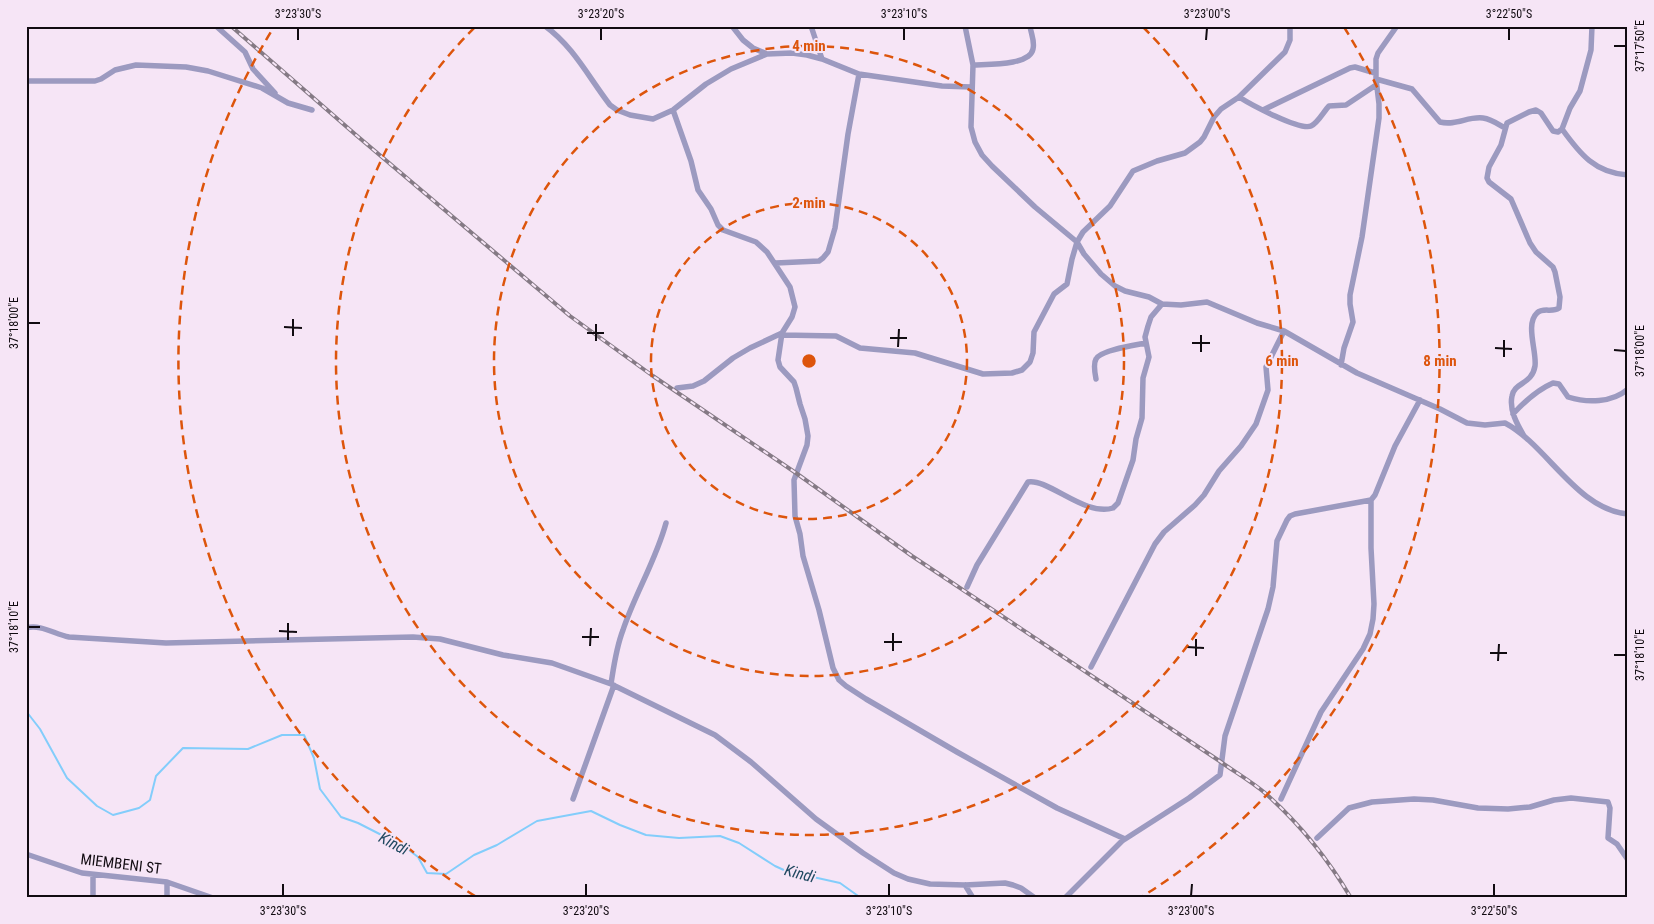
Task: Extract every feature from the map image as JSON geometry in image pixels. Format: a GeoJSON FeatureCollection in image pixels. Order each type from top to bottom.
{"type":"FeatureCollection","features":[{"type":"Feature","properties":{"kind":"street"},"geometry":{"type":"LineString","coordinates":[[216,26],[245,52],[253,69],[263,81],[288,103]]}},
{"type":"Feature","properties":{"kind":"street"},"geometry":{"type":"LineString","coordinates":[[545,26],[558,35],[571,50],[606,100],[617,110],[630,115],[653,119],[673,110],[731,69],[767,54],[792,53],[822,59],[859,74],[922,84],[971,87]]}},
{"type":"Feature","properties":{"kind":"street"},"geometry":{"type":"LineString","coordinates":[[732,26],[743,40],[753,48],[767,54]]}},
{"type":"Feature","properties":{"kind":"street"},"geometry":{"type":"LineString","coordinates":[[811,26],[822,59]]}},
{"type":"Feature","properties":{"kind":"street"},"geometry":{"type":"LineString","coordinates":[[965,26],[973,65],[971,127],[975,142],[992,166],[1078,242],[1084,254],[1114,286],[1149,297],[1162,304],[1181,305],[1207,302],[1257,323],[1284,331],[1341,365],[1467,423],[1485,425],[1505,423],[1525,438],[1559,472],[1598,504],[1610,511],[1628,514]]}},
{"type":"Feature","properties":{"kind":"street"},"geometry":{"type":"LineString","coordinates":[[973,65],[1012,62],[1029,57],[1034,48],[1030,26]]}},
{"type":"Feature","properties":{"kind":"street"},"geometry":{"type":"LineString","coordinates":[[677,388],[693,386],[704,381],[739,355],[782,334],[836,336],[860,348],[915,353],[983,374],[1012,373],[1022,370],[1032,358],[1034,332],[1049,302],[1054,294],[1067,284],[1072,259],[1083,232],[1110,206],[1133,170],[1184,153],[1200,142],[1214,116],[1239,97],[1284,52],[1290,40],[1290,26]]}},
{"type":"Feature","properties":{"kind":"street"},"geometry":{"type":"LineString","coordinates":[[1341,365],[1344,348],[1353,322],[1350,295],[1362,237],[1364,211],[1375,148],[1379,104],[1376,59],[1378,53],[1397,26]]}},
{"type":"Feature","properties":{"kind":"street"},"geometry":{"type":"LineString","coordinates":[[1525,438],[1514,414],[1513,391],[1531,378],[1536,360],[1532,329],[1534,319],[1536,313],[1541,310],[1556,310],[1559,308],[1558,282],[1553,267],[1536,252],[1530,243],[1511,199],[1489,182],[1487,178],[1490,167],[1501,145],[1505,128],[1512,120],[1536,110],[1541,113],[1552,131],[1558,132],[1562,129],[1570,108],[1580,91],[1591,50],[1592,26]]}},
{"type":"Feature","properties":{"kind":"street"},"geometry":{"type":"LineString","coordinates":[[26,81],[94,81],[115,70],[136,64],[186,67],[208,71],[262,88],[288,103],[312,110]]}},
{"type":"Feature","properties":{"kind":"street"},"geometry":{"type":"LineString","coordinates":[[1264,110],[1355,67],[1376,79],[1412,89],[1440,122],[1457,123],[1481,117],[1505,128]]}},
{"type":"Feature","properties":{"kind":"street"},"geometry":{"type":"LineString","coordinates":[[776,263],[819,261],[828,252],[836,228],[848,134],[859,74]]}},
{"type":"Feature","properties":{"kind":"street"},"geometry":{"type":"LineString","coordinates":[[1239,97],[1250,105],[1300,126],[1310,127],[1315,124],[1329,106],[1346,106],[1376,79]]}},
{"type":"Feature","properties":{"kind":"street"},"geometry":{"type":"LineString","coordinates":[[673,110],[691,161],[698,190],[711,209],[718,225],[723,230],[756,242],[776,263],[790,287],[795,307],[782,334],[779,351],[780,366],[794,382],[808,436],[807,445],[794,480],[795,516],[803,556],[833,668],[839,680],[866,699],[1057,808],[1124,839]]}},
{"type":"Feature","properties":{"kind":"street"},"geometry":{"type":"LineString","coordinates":[[1562,129],[1596,167],[1608,172],[1628,175]]}},
{"type":"Feature","properties":{"kind":"street"},"geometry":{"type":"LineString","coordinates":[[966,587],[977,564],[1028,482],[1038,482],[1069,498],[1100,510],[1113,508],[1118,503],[1133,460],[1142,418],[1143,378],[1149,357],[1146,332],[1151,316],[1162,304]]}},
{"type":"Feature","properties":{"kind":"street"},"geometry":{"type":"LineString","coordinates":[[1091,667],[1164,532],[1204,495],[1256,424],[1268,390],[1266,367],[1284,331]]}},
{"type":"Feature","properties":{"kind":"street"},"geometry":{"type":"LineString","coordinates":[[1096,379],[1094,364],[1096,358],[1107,352],[1146,343]]}},
{"type":"Feature","properties":{"kind":"street"},"geometry":{"type":"LineString","coordinates":[[1514,414],[1524,402],[1553,383],[1559,384],[1568,397],[1586,400],[1612,398],[1628,389]]}},
{"type":"Feature","properties":{"kind":"street"},"geometry":{"type":"LineString","coordinates":[[1281,799],[1321,712],[1363,649],[1370,634],[1374,604],[1371,556],[1371,500],[1395,446],[1420,400]]}},
{"type":"Feature","properties":{"kind":"street"},"geometry":{"type":"LineString","coordinates":[[1065,898],[1124,839],[1189,798],[1220,775],[1225,736],[1268,609],[1273,587],[1277,541],[1290,516],[1371,500]]}},
{"type":"Feature","properties":{"kind":"street"},"geometry":{"type":"LineString","coordinates":[[573,799],[612,684],[615,655],[622,632],[661,542],[666,522]]}},
{"type":"Feature","properties":{"kind":"street"},"geometry":{"type":"LineString","coordinates":[[26,628],[40,627],[69,637],[166,644],[413,637],[440,639],[503,655],[552,663],[612,684],[715,735],[751,762],[816,819],[863,854],[894,873],[919,883],[965,885],[1005,883],[1021,888],[1035,898]]}},
{"type":"Feature","properties":{"kind":"street"},"geometry":{"type":"LineString","coordinates":[[1317,838],[1350,808],[1366,803],[1414,799],[1433,800],[1478,808],[1508,809],[1530,807],[1554,800],[1571,798],[1608,802],[1610,808],[1608,838],[1617,844],[1628,860]]}},
{"type":"Feature","properties":{"kind":"street","name":"MIEMBENI ST"},"geometry":{"type":"LineString","coordinates":[[26,854],[92,875],[167,882],[213,898]]}},
{"type":"Feature","properties":{"kind":"street"},"geometry":{"type":"LineString","coordinates":[[92,875],[93,898]]}},
{"type":"Feature","properties":{"kind":"street"},"geometry":{"type":"LineString","coordinates":[[167,882],[167,898]]}},
{"type":"Feature","properties":{"kind":"street"},"geometry":{"type":"LineString","coordinates":[[965,885],[973,898]]}},
{"type":"Feature","properties":{"kind":"waterway","name":"Kindi"},"geometry":{"type":"LineString","coordinates":[[26,711],[40,729],[67,778],[97,806],[113,815],[139,808],[150,800],[156,776],[183,748],[248,749],[282,735],[304,735],[314,758],[320,789],[341,817],[358,823],[405,847],[418,857],[427,873],[446,874],[474,855],[497,845],[537,821],[591,811],[646,835],[679,838],[720,836],[739,843],[786,871],[840,883],[861,898]]}},
{"type":"Feature","properties":{"kind":"railway"},"geometry":{"type":"LineString","coordinates":[[231,26],[356,135],[570,316],[912,556],[1260,789],[1290,817],[1312,842],[1333,869],[1351,898]]}}]}
